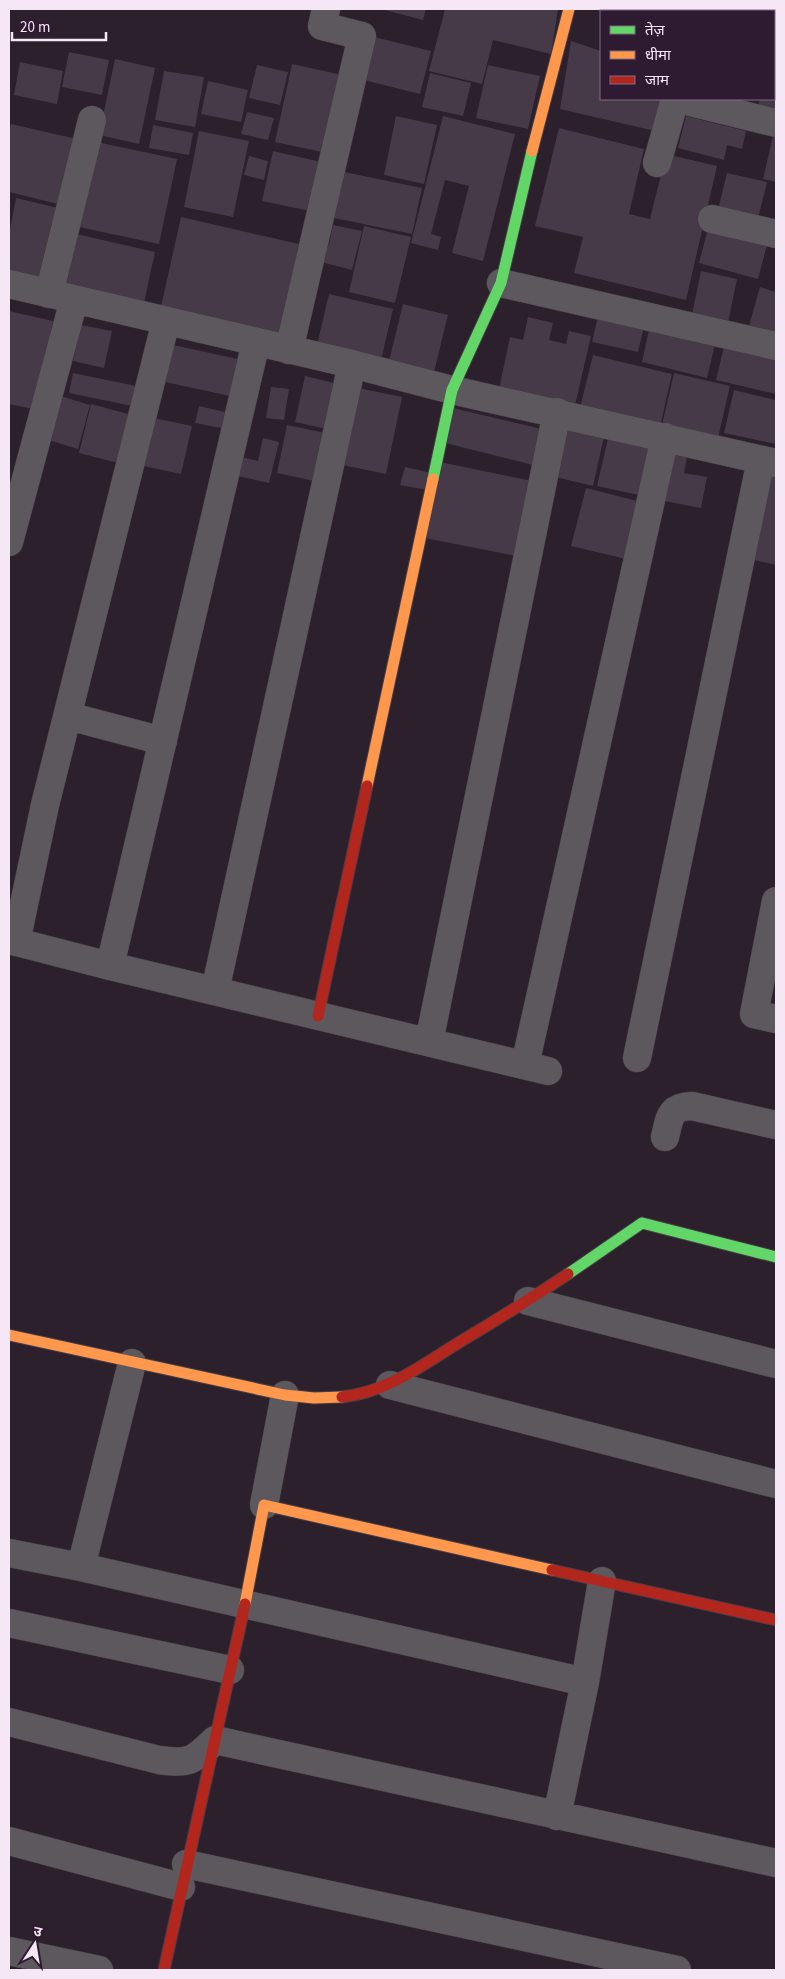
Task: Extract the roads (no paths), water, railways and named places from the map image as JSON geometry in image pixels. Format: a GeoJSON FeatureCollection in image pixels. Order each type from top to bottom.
{"type":"FeatureCollection","features":[{"type":"Feature","properties":{"kind":"street"},"geometry":{"type":"LineString","coordinates":[[289,350],[362,36],[322,26],[326,9]]}},
{"type":"Feature","properties":{"kind":"street"},"geometry":{"type":"LineString","coordinates":[[318,1016],[452,390],[501,283],[537,129],[569,9]]}},
{"type":"Feature","properties":{"kind":"street"},"geometry":{"type":"LineString","coordinates":[[657,163],[677,100]]}},
{"type":"Feature","properties":{"kind":"street"},"geometry":{"type":"LineString","coordinates":[[681,100],[776,123]]}},
{"type":"Feature","properties":{"kind":"street"},"geometry":{"type":"LineString","coordinates":[[9,542],[61,297],[92,120]]}},
{"type":"Feature","properties":{"kind":"street"},"geometry":{"type":"LineString","coordinates":[[712,219],[776,234]]}},
{"type":"Feature","properties":{"kind":"street"},"geometry":{"type":"LineString","coordinates":[[501,283],[776,346]]}},
{"type":"Feature","properties":{"kind":"street"},"geometry":{"type":"LineString","coordinates":[[9,284],[352,364],[452,390],[769,461],[637,1058]]}},
{"type":"Feature","properties":{"kind":"street"},"geometry":{"type":"LineString","coordinates":[[166,321],[45,804],[13,941],[537,1068],[665,437]]}},
{"type":"Feature","properties":{"kind":"street"},"geometry":{"type":"LineString","coordinates":[[110,966],[256,342]]}},
{"type":"Feature","properties":{"kind":"street"},"geometry":{"type":"LineString","coordinates":[[215,991],[352,364]]}},
{"type":"Feature","properties":{"kind":"street"},"geometry":{"type":"LineString","coordinates":[[429,1042],[557,412]]}},
{"type":"Feature","properties":{"kind":"street"},"geometry":{"type":"LineString","coordinates":[[68,716],[163,741]]}},
{"type":"Feature","properties":{"kind":"street"},"geometry":{"type":"LineString","coordinates":[[776,901],[754,1014],[776,1018]]}},
{"type":"Feature","properties":{"kind":"street"},"geometry":{"type":"LineString","coordinates":[[665,1137],[671,1114],[675,1109],[682,1106],[692,1106],[776,1125]]}},
{"type":"Feature","properties":{"kind":"street"},"geometry":{"type":"LineString","coordinates":[[9,1335],[285,1395],[327,1399],[347,1398],[369,1393],[390,1385],[528,1301],[642,1223],[776,1257]]}},
{"type":"Feature","properties":{"kind":"street"},"geometry":{"type":"LineString","coordinates":[[528,1301],[776,1364]]}},
{"type":"Feature","properties":{"kind":"street"},"geometry":{"type":"LineString","coordinates":[[81,1567],[132,1363]]}},
{"type":"Feature","properties":{"kind":"street"},"geometry":{"type":"LineString","coordinates":[[390,1385],[776,1484]]}},
{"type":"Feature","properties":{"kind":"street"},"geometry":{"type":"LineString","coordinates":[[164,1970],[183,1876],[245,1605],[285,1395]]}},
{"type":"Feature","properties":{"kind":"street"},"geometry":{"type":"LineString","coordinates":[[264,1505],[776,1620]]}},
{"type":"Feature","properties":{"kind":"street"},"geometry":{"type":"LineString","coordinates":[[9,1553],[81,1567],[586,1682]]}},
{"type":"Feature","properties":{"kind":"street"},"geometry":{"type":"LineString","coordinates":[[557,1816],[586,1682],[602,1581]]}},
{"type":"Feature","properties":{"kind":"street"},"geometry":{"type":"LineString","coordinates":[[9,1623],[230,1670]]}},
{"type":"Feature","properties":{"kind":"street"},"geometry":{"type":"LineString","coordinates":[[9,1722],[173,1762],[187,1762],[198,1757],[215,1740]]}},
{"type":"Feature","properties":{"kind":"street"},"geometry":{"type":"LineString","coordinates":[[215,1740],[776,1863]]}},
{"type":"Feature","properties":{"kind":"street"},"geometry":{"type":"LineString","coordinates":[[9,1840],[183,1876],[677,1970]]}},
{"type":"Feature","properties":{"kind":"street"},"geometry":{"type":"LineString","coordinates":[[9,1951],[99,1970]]}}]}
